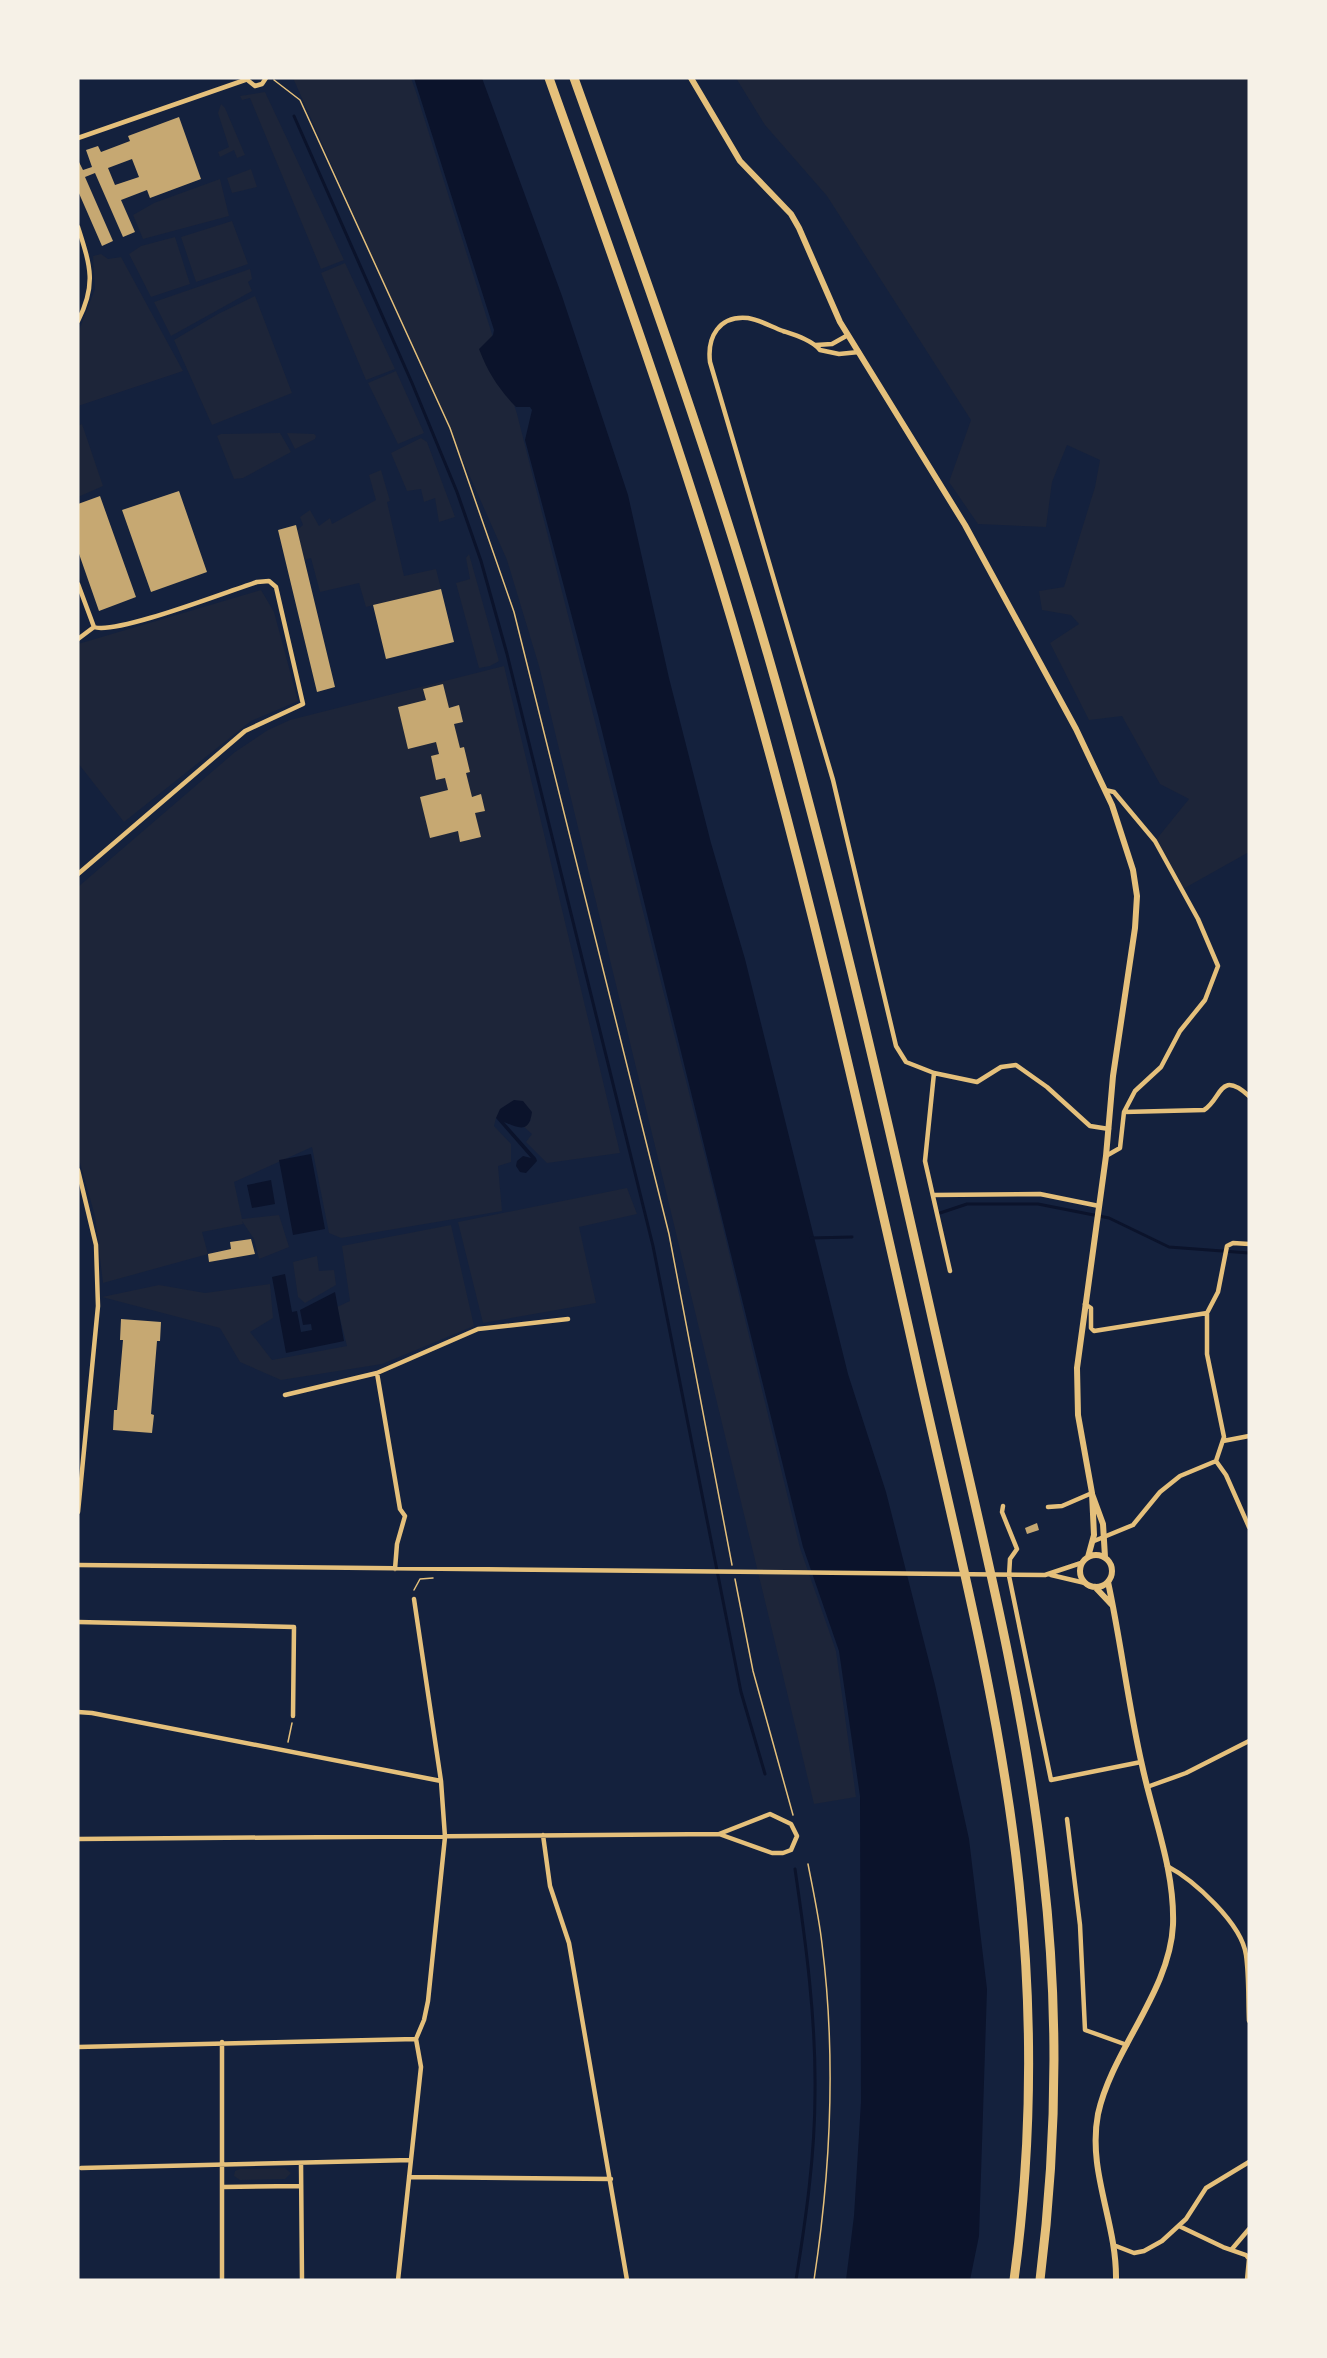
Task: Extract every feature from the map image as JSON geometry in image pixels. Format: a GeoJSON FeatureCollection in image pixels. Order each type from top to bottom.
{"type":"FeatureCollection","features":[{"type":"Feature","properties":{"kind":"highway"},"geometry":{"type":"LineString","coordinates":[[549,78],[672,429],[754,696],[796,852],[857,1104],[973,1621],[1011,1821],[1027,1973],[1029,2042],[1027,2156],[1014,2280]]}},
{"type":"Feature","properties":{"kind":"highway"},"geometry":{"type":"LineString","coordinates":[[574,78],[693,415],[776,682],[830,885],[881,1096],[1010,1671],[1036,1817],[1053,1980],[1052,2148],[1040,2280]]}},
{"type":"Feature","properties":{"kind":"street"},"geometry":{"type":"LineString","coordinates":[[78,138],[245,79],[255,86],[262,84],[266,78]]}},
{"type":"Feature","properties":{"kind":"street"},"geometry":{"type":"LineString","coordinates":[[692,78],[740,161],[791,214],[800,228],[828,297],[848,335],[965,525],[1063,704],[1105,790],[1129,856],[1137,902],[1076,1390],[1080,1433],[1092,1493],[1094,1541],[1088,1557],[1082,1563],[1051,1575]]}},
{"type":"Feature","properties":{"kind":"street"},"geometry":{"type":"LineString","coordinates":[[78,227],[91,274],[89,294],[78,321]]}},
{"type":"Feature","properties":{"kind":"street"},"geometry":{"type":"LineString","coordinates":[[848,335],[832,344],[816,345],[752,319],[738,319],[723,325],[713,333],[708,346],[710,362],[830,770],[896,1046],[906,1062],[934,1074],[977,1082],[1001,1067],[1016,1065],[1047,1087],[1090,1126],[1108,1129]]}},
{"type":"Feature","properties":{"kind":"street"},"geometry":{"type":"LineString","coordinates":[[816,345],[820,350],[839,354],[859,352]]}},
{"type":"Feature","properties":{"kind":"street"},"geometry":{"type":"LineString","coordinates":[[78,584],[94,627],[101,630],[134,622],[257,582],[269,581],[276,587],[303,704],[245,731],[78,874]]}},
{"type":"Feature","properties":{"kind":"street"},"geometry":{"type":"LineString","coordinates":[[78,639],[94,627]]}},
{"type":"Feature","properties":{"kind":"street"},"geometry":{"type":"LineString","coordinates":[[1105,790],[1114,792],[1155,842],[1198,919],[1218,966],[1205,1000],[1180,1031],[1159,1070],[1137,1087],[1124,1112],[1120,1148],[1106,1156]]}},
{"type":"Feature","properties":{"kind":"street"},"geometry":{"type":"LineString","coordinates":[[934,1074],[925,1161],[950,1271]]}},
{"type":"Feature","properties":{"kind":"street"},"geometry":{"type":"LineString","coordinates":[[1124,1112],[1204,1110],[1211,1105],[1219,1089],[1225,1086],[1240,1088],[1249,1096]]}},
{"type":"Feature","properties":{"kind":"street"},"geometry":{"type":"LineString","coordinates":[[78,1170],[88,1203],[98,1273],[98,1306],[87,1399],[78,1512]]}},
{"type":"Feature","properties":{"kind":"street"},"geometry":{"type":"LineString","coordinates":[[933,1195],[1040,1194],[1098,1208]]}},
{"type":"Feature","properties":{"kind":"street"},"geometry":{"type":"LineString","coordinates":[[1216,1461],[1223,1441],[1207,1354],[1207,1313],[1218,1292],[1226,1248],[1233,1243],[1249,1244]]}},
{"type":"Feature","properties":{"kind":"street"},"geometry":{"type":"LineString","coordinates":[[1085,1304],[1091,1308],[1091,1328],[1094,1331],[1207,1313]]}},
{"type":"Feature","properties":{"kind":"street"},"geometry":{"type":"LineString","coordinates":[[285,1395],[377,1373],[478,1329],[568,1319]]}},
{"type":"Feature","properties":{"kind":"street"},"geometry":{"type":"LineString","coordinates":[[377,1373],[400,1509],[405,1516],[397,1544],[395,1569]]}},
{"type":"Feature","properties":{"kind":"street"},"geometry":{"type":"LineString","coordinates":[[78,1398],[87,1399]]}},
{"type":"Feature","properties":{"kind":"street"},"geometry":{"type":"LineString","coordinates":[[1223,1441],[1249,1436]]}},
{"type":"Feature","properties":{"kind":"street"},"geometry":{"type":"LineString","coordinates":[[1094,1541],[1132,1525],[1173,1480],[1195,1468],[1216,1461]]}},
{"type":"Feature","properties":{"kind":"street"},"geometry":{"type":"LineString","coordinates":[[1216,1461],[1226,1475],[1249,1527]]}},
{"type":"Feature","properties":{"kind":"street"},"geometry":{"type":"LineString","coordinates":[[1048,1507],[1062,1506],[1092,1493]]}},
{"type":"Feature","properties":{"kind":"street"},"geometry":{"type":"LineString","coordinates":[[1092,1493],[1100,1512],[1105,1538],[1105,1557],[1112,1569],[1108,1582],[1112,1605],[1141,1762],[1167,1866],[1172,1908],[1171,1941],[1159,1977],[1101,2105],[1095,2138],[1098,2174],[1116,2246],[1116,2280]]}},
{"type":"Feature","properties":{"kind":"street"},"geometry":{"type":"LineString","coordinates":[[1003,1506],[1002,1512],[1017,1549],[1010,1559],[1009,1576],[1051,1780],[1141,1762]]}},
{"type":"Feature","properties":{"kind":"street"},"geometry":{"type":"LineString","coordinates":[[1088,1557],[1096,1555],[1105,1557]]}},
{"type":"Feature","properties":{"kind":"street"},"geometry":{"type":"LineString","coordinates":[[1082,1563],[1079,1572],[1085,1583]]}},
{"type":"Feature","properties":{"kind":"street"},"geometry":{"type":"LineString","coordinates":[[78,1565],[645,1573],[1051,1575],[1095,1587],[1112,1605]]}},
{"type":"Feature","properties":{"kind":"street"},"geometry":{"type":"LineString","coordinates":[[1095,1587],[1108,1582]]}},
{"type":"Feature","properties":{"kind":"street"},"geometry":{"type":"LineString","coordinates":[[398,2280],[421,2067],[416,2039],[424,2020],[428,2001],[445,1837],[441,1781],[414,1599]]}},
{"type":"Feature","properties":{"kind":"street"},"geometry":{"type":"LineString","coordinates":[[78,1622],[294,1627],[293,1716]]}},
{"type":"Feature","properties":{"kind":"street"},"geometry":{"type":"LineString","coordinates":[[78,1712],[441,1781]]}},
{"type":"Feature","properties":{"kind":"street"},"geometry":{"type":"LineString","coordinates":[[1147,1786],[1186,1773],[1249,1741]]}},
{"type":"Feature","properties":{"kind":"street"},"geometry":{"type":"LineString","coordinates":[[78,1839],[719,1834],[778,1854],[788,1852],[794,1846],[796,1832],[786,1820],[770,1814],[719,1834]]}},
{"type":"Feature","properties":{"kind":"street"},"geometry":{"type":"LineString","coordinates":[[1067,1819],[1080,1925],[1085,2030],[1127,2045]]}},
{"type":"Feature","properties":{"kind":"street"},"geometry":{"type":"LineString","coordinates":[[543,1835],[550,1886],[569,1943],[627,2280]]}},
{"type":"Feature","properties":{"kind":"street"},"geometry":{"type":"LineString","coordinates":[[1167,1866],[1192,1880],[1209,1896],[1248,1953],[1249,2021]]}},
{"type":"Feature","properties":{"kind":"street"},"geometry":{"type":"LineString","coordinates":[[78,2047],[416,2039]]}},
{"type":"Feature","properties":{"kind":"street"},"geometry":{"type":"LineString","coordinates":[[222,2042],[222,2280]]}},
{"type":"Feature","properties":{"kind":"street"},"geometry":{"type":"LineString","coordinates":[[81,2168],[411,2160]]}},
{"type":"Feature","properties":{"kind":"street"},"geometry":{"type":"LineString","coordinates":[[1116,2246],[1134,2253],[1144,2251],[1186,2220],[1206,2188],[1249,2162]]}},
{"type":"Feature","properties":{"kind":"street"},"geometry":{"type":"LineString","coordinates":[[301,2163],[302,2280]]}},
{"type":"Feature","properties":{"kind":"street"},"geometry":{"type":"LineString","coordinates":[[410,2177],[611,2179]]}},
{"type":"Feature","properties":{"kind":"street"},"geometry":{"type":"LineString","coordinates":[[223,2187],[302,2186]]}},
{"type":"Feature","properties":{"kind":"street"},"geometry":{"type":"LineString","coordinates":[[1179,2226],[1248,2256],[1247,2280]]}},
{"type":"Feature","properties":{"kind":"street"},"geometry":{"type":"LineString","coordinates":[[1232,2249],[1249,2229]]}},
{"type":"Feature","properties":{"kind":"path"},"geometry":{"type":"LineString","coordinates":[[266,78],[278,81],[300,100],[305,110],[450,428],[513,612],[667,1222],[753,1671],[790,1797],[796,1832]]}},
{"type":"Feature","properties":{"kind":"path"},"geometry":{"type":"LineString","coordinates":[[414,1599],[412,1594],[420,1579],[433,1578]]}},
{"type":"Feature","properties":{"kind":"path"},"geometry":{"type":"LineString","coordinates":[[286,1752],[293,1716]]}},
{"type":"Feature","properties":{"kind":"path"},"geometry":{"type":"LineString","coordinates":[[808,1864],[823,1945],[831,2088],[825,2189],[814,2280]]}},
{"type":"Feature","properties":{"kind":"shaded area"},"geometry":{"type":"Polygon","coordinates":[[[293,78],[411,78],[416,92],[517,414],[719,1211],[800,1548],[836,1651],[856,1797],[814,1804],[539,666],[507,560],[293,78]]]}},
{"type":"Feature","properties":{"kind":"shaded area"},"geometry":{"type":"Polygon","coordinates":[[[414,78],[482,78],[562,296],[628,495],[669,678],[711,843],[745,959],[848,1374],[886,1492],[935,1685],[969,1839],[987,1989],[979,2236],[970,2280],[846,2280],[854,2216],[861,2102],[860,1796],[839,1651],[803,1547],[598,715],[525,440],[532,410],[530,407],[516,407],[499,387],[482,358],[479,349],[493,335],[494,330],[414,78]]]}},
{"type":"Feature","properties":{"kind":"shaded area"},"geometry":{"type":"Polygon","coordinates":[[[736,78],[1249,78],[1249,852],[1183,889],[1155,841],[1189,799],[1160,784],[1122,716],[1089,720],[1050,643],[1079,624],[1071,615],[1042,610],[1039,591],[1064,587],[1095,487],[1100,460],[1067,445],[1052,482],[1046,527],[978,524],[949,482],[971,420],[827,196],[765,125],[736,78]]]}},
{"type":"Feature","properties":{"kind":"shaded area"},"geometry":{"type":"Polygon","coordinates":[[[265,92],[344,260],[321,269],[250,98],[242,100],[240,96],[265,92]]]}},
{"type":"Feature","properties":{"kind":"shaded area"},"geometry":{"type":"Polygon","coordinates":[[[221,104],[225,108],[245,155],[237,158],[234,150],[220,157],[218,152],[229,147],[218,113],[221,104]]]}},
{"type":"Feature","properties":{"kind":"shaded area"},"geometry":{"type":"Polygon","coordinates":[[[251,169],[257,187],[232,193],[227,178],[251,169]]]}},
{"type":"Feature","properties":{"kind":"shaded area"},"geometry":{"type":"Polygon","coordinates":[[[220,179],[229,216],[143,239],[133,215],[154,203],[220,179]]]}},
{"type":"Feature","properties":{"kind":"shaded area"},"geometry":{"type":"Polygon","coordinates":[[[232,221],[248,264],[196,282],[181,237],[232,221]]]}},
{"type":"Feature","properties":{"kind":"shaded area"},"geometry":{"type":"Polygon","coordinates":[[[175,237],[190,284],[151,297],[129,254],[141,246],[175,237]]]}},
{"type":"Feature","properties":{"kind":"shaded area"},"geometry":{"type":"Polygon","coordinates":[[[101,254],[108,259],[121,257],[183,371],[78,406],[78,333],[95,289],[93,256],[101,254]]]}},
{"type":"Feature","properties":{"kind":"shaded area"},"geometry":{"type":"Polygon","coordinates":[[[345,263],[395,369],[366,380],[321,273],[345,263]]]}},
{"type":"Feature","properties":{"kind":"shaded area"},"geometry":{"type":"Polygon","coordinates":[[[250,269],[252,279],[248,282],[252,291],[171,336],[154,302],[250,269]]]}},
{"type":"Feature","properties":{"kind":"shaded area"},"geometry":{"type":"Polygon","coordinates":[[[255,296],[292,393],[212,425],[174,340],[218,314],[255,296]]]}},
{"type":"Feature","properties":{"kind":"shaded area"},"geometry":{"type":"Polygon","coordinates":[[[396,371],[424,433],[398,444],[368,383],[396,371]]]}},
{"type":"Feature","properties":{"kind":"shaded area"},"geometry":{"type":"Polygon","coordinates":[[[82,424],[103,486],[78,497],[78,426],[82,424]]]}},
{"type":"Feature","properties":{"kind":"shaded area"},"geometry":{"type":"Polygon","coordinates":[[[280,433],[291,452],[243,478],[234,479],[217,436],[221,434],[280,433]]]}},
{"type":"Feature","properties":{"kind":"shaded area"},"geometry":{"type":"Polygon","coordinates":[[[287,433],[316,436],[315,439],[295,449],[287,433]]]}},
{"type":"Feature","properties":{"kind":"shaded area"},"geometry":{"type":"Polygon","coordinates":[[[421,438],[427,442],[455,517],[439,522],[435,498],[424,502],[421,489],[407,491],[391,453],[421,438]]]}},
{"type":"Feature","properties":{"kind":"shaded area"},"geometry":{"type":"Polygon","coordinates":[[[381,470],[390,501],[387,502],[404,576],[436,569],[441,589],[366,607],[359,583],[320,592],[311,558],[304,560],[297,530],[303,525],[300,517],[310,510],[319,526],[330,518],[332,524],[376,500],[369,475],[381,470]]]}},
{"type":"Feature","properties":{"kind":"shaded area"},"geometry":{"type":"Polygon","coordinates":[[[469,554],[499,661],[479,668],[456,583],[470,579],[466,558],[469,554]]]}},
{"type":"Feature","properties":{"kind":"shaded area"},"geometry":{"type":"Polygon","coordinates":[[[261,590],[274,612],[298,701],[251,721],[124,822],[78,763],[78,644],[261,590]]]}},
{"type":"Feature","properties":{"kind":"shaded area"},"geometry":{"type":"Polygon","coordinates":[[[504,666],[620,1153],[547,1163],[526,1142],[532,1134],[524,1127],[531,1120],[496,1118],[494,1126],[511,1144],[511,1162],[498,1166],[502,1211],[341,1238],[329,1233],[312,1147],[234,1182],[242,1219],[279,1215],[289,1247],[259,1259],[254,1239],[242,1221],[243,1224],[202,1232],[208,1254],[103,1283],[95,1216],[78,1156],[78,887],[235,752],[268,730],[290,720],[504,666]]]}},
{"type":"Feature","properties":{"kind":"shaded area"},"geometry":{"type":"Polygon","coordinates":[[[514,1100],[523,1101],[532,1112],[525,1127],[504,1122],[536,1158],[537,1161],[526,1173],[520,1172],[516,1166],[517,1161],[523,1156],[531,1158],[496,1118],[500,1109],[514,1100]]]}},
{"type":"Feature","properties":{"kind":"shaded area"},"geometry":{"type":"Polygon","coordinates":[[[311,1154],[325,1229],[293,1235],[279,1160],[311,1154]]]}},
{"type":"Feature","properties":{"kind":"shaded area"},"geometry":{"type":"Polygon","coordinates":[[[271,1180],[275,1204],[252,1208],[247,1185],[271,1180]]]}},
{"type":"Feature","properties":{"kind":"shaded area"},"geometry":{"type":"Polygon","coordinates":[[[627,1188],[637,1214],[579,1227],[596,1303],[483,1323],[458,1222],[627,1188]]]}},
{"type":"Feature","properties":{"kind":"shaded area"},"geometry":{"type":"Polygon","coordinates":[[[451,1225],[474,1326],[382,1364],[281,1380],[240,1362],[220,1328],[102,1297],[159,1285],[205,1293],[270,1284],[273,1318],[250,1332],[272,1360],[347,1346],[337,1307],[350,1301],[342,1246],[451,1225]]]}},
{"type":"Feature","properties":{"kind":"shaded area"},"geometry":{"type":"Polygon","coordinates":[[[317,1256],[319,1271],[334,1270],[336,1285],[305,1303],[298,1297],[293,1262],[317,1256]]]}},
{"type":"Feature","properties":{"kind":"shaded area"},"geometry":{"type":"Polygon","coordinates":[[[285,1274],[292,1312],[297,1311],[301,1332],[312,1330],[311,1324],[303,1325],[300,1310],[335,1292],[344,1341],[286,1353],[272,1277],[285,1274]]]}},
{"type":"Feature","properties":{"kind":"shaded area"},"geometry":{"type":"Polygon","coordinates":[[[285,2168],[291,2173],[285,2179],[240,2180],[234,2176],[235,2171],[240,2169],[285,2168]]]}},
{"type":"Feature","properties":{"kind":"building"},"geometry":{"type":"Polygon","coordinates":[[[179,117],[201,179],[150,198],[147,190],[121,200],[135,232],[123,237],[95,173],[85,177],[113,241],[102,246],[78,191],[78,160],[83,170],[92,167],[86,150],[98,146],[101,152],[130,141],[128,136],[179,117]],[[132,159],[108,168],[115,185],[139,177],[132,159]]]}},
{"type":"Feature","properties":{"kind":"building"},"geometry":{"type":"Polygon","coordinates":[[[179,491],[207,572],[151,592],[122,510],[179,491]]]}},
{"type":"Feature","properties":{"kind":"building"},"geometry":{"type":"Polygon","coordinates":[[[100,496],[136,597],[99,611],[78,551],[78,504],[100,496]]]}},
{"type":"Feature","properties":{"kind":"building"},"geometry":{"type":"Polygon","coordinates":[[[296,525],[335,687],[317,692],[278,530],[296,525]]]}},
{"type":"Feature","properties":{"kind":"building"},"geometry":{"type":"Polygon","coordinates":[[[441,589],[454,642],[386,659],[373,605],[441,589]]]}},
{"type":"Feature","properties":{"kind":"building"},"geometry":{"type":"Polygon","coordinates":[[[443,684],[449,708],[459,705],[463,722],[454,724],[460,748],[464,747],[470,772],[466,773],[472,797],[481,794],[485,811],[475,813],[481,837],[460,842],[458,831],[430,838],[420,797],[448,790],[445,778],[436,780],[431,756],[439,754],[436,742],[408,749],[398,707],[426,700],[423,689],[443,684]]]}},
{"type":"Feature","properties":{"kind":"building"},"geometry":{"type":"Polygon","coordinates":[[[251,1239],[255,1254],[209,1262],[208,1254],[231,1249],[230,1242],[251,1239]]]}},
{"type":"Feature","properties":{"kind":"building"},"geometry":{"type":"Polygon","coordinates":[[[121,1319],[161,1322],[160,1341],[157,1341],[151,1414],[154,1415],[152,1433],[113,1430],[123,1340],[120,1340],[121,1319]]]}},
{"type":"Feature","properties":{"kind":"building"},"geometry":{"type":"Polygon","coordinates":[[[1037,1523],[1039,1530],[1027,1534],[1025,1528],[1037,1523]]]}},
{"type":"Feature","properties":{"kind":"waterway"},"geometry":{"type":"LineString","coordinates":[[294,116],[412,383],[457,492],[481,561],[507,654],[653,1246],[741,1692],[765,1774]]}},
{"type":"Feature","properties":{"kind":"waterway"},"geometry":{"type":"LineString","coordinates":[[940,1213],[967,1204],[1038,1204],[1109,1218],[1169,1247],[1249,1253]]}},
{"type":"Feature","properties":{"kind":"waterway"},"geometry":{"type":"LineString","coordinates":[[811,1238],[852,1237]]}},
{"type":"Feature","properties":{"kind":"waterway"},"geometry":{"type":"LineString","coordinates":[[795,1869],[812,2009],[815,2065],[809,2186],[796,2280]]}}]}
